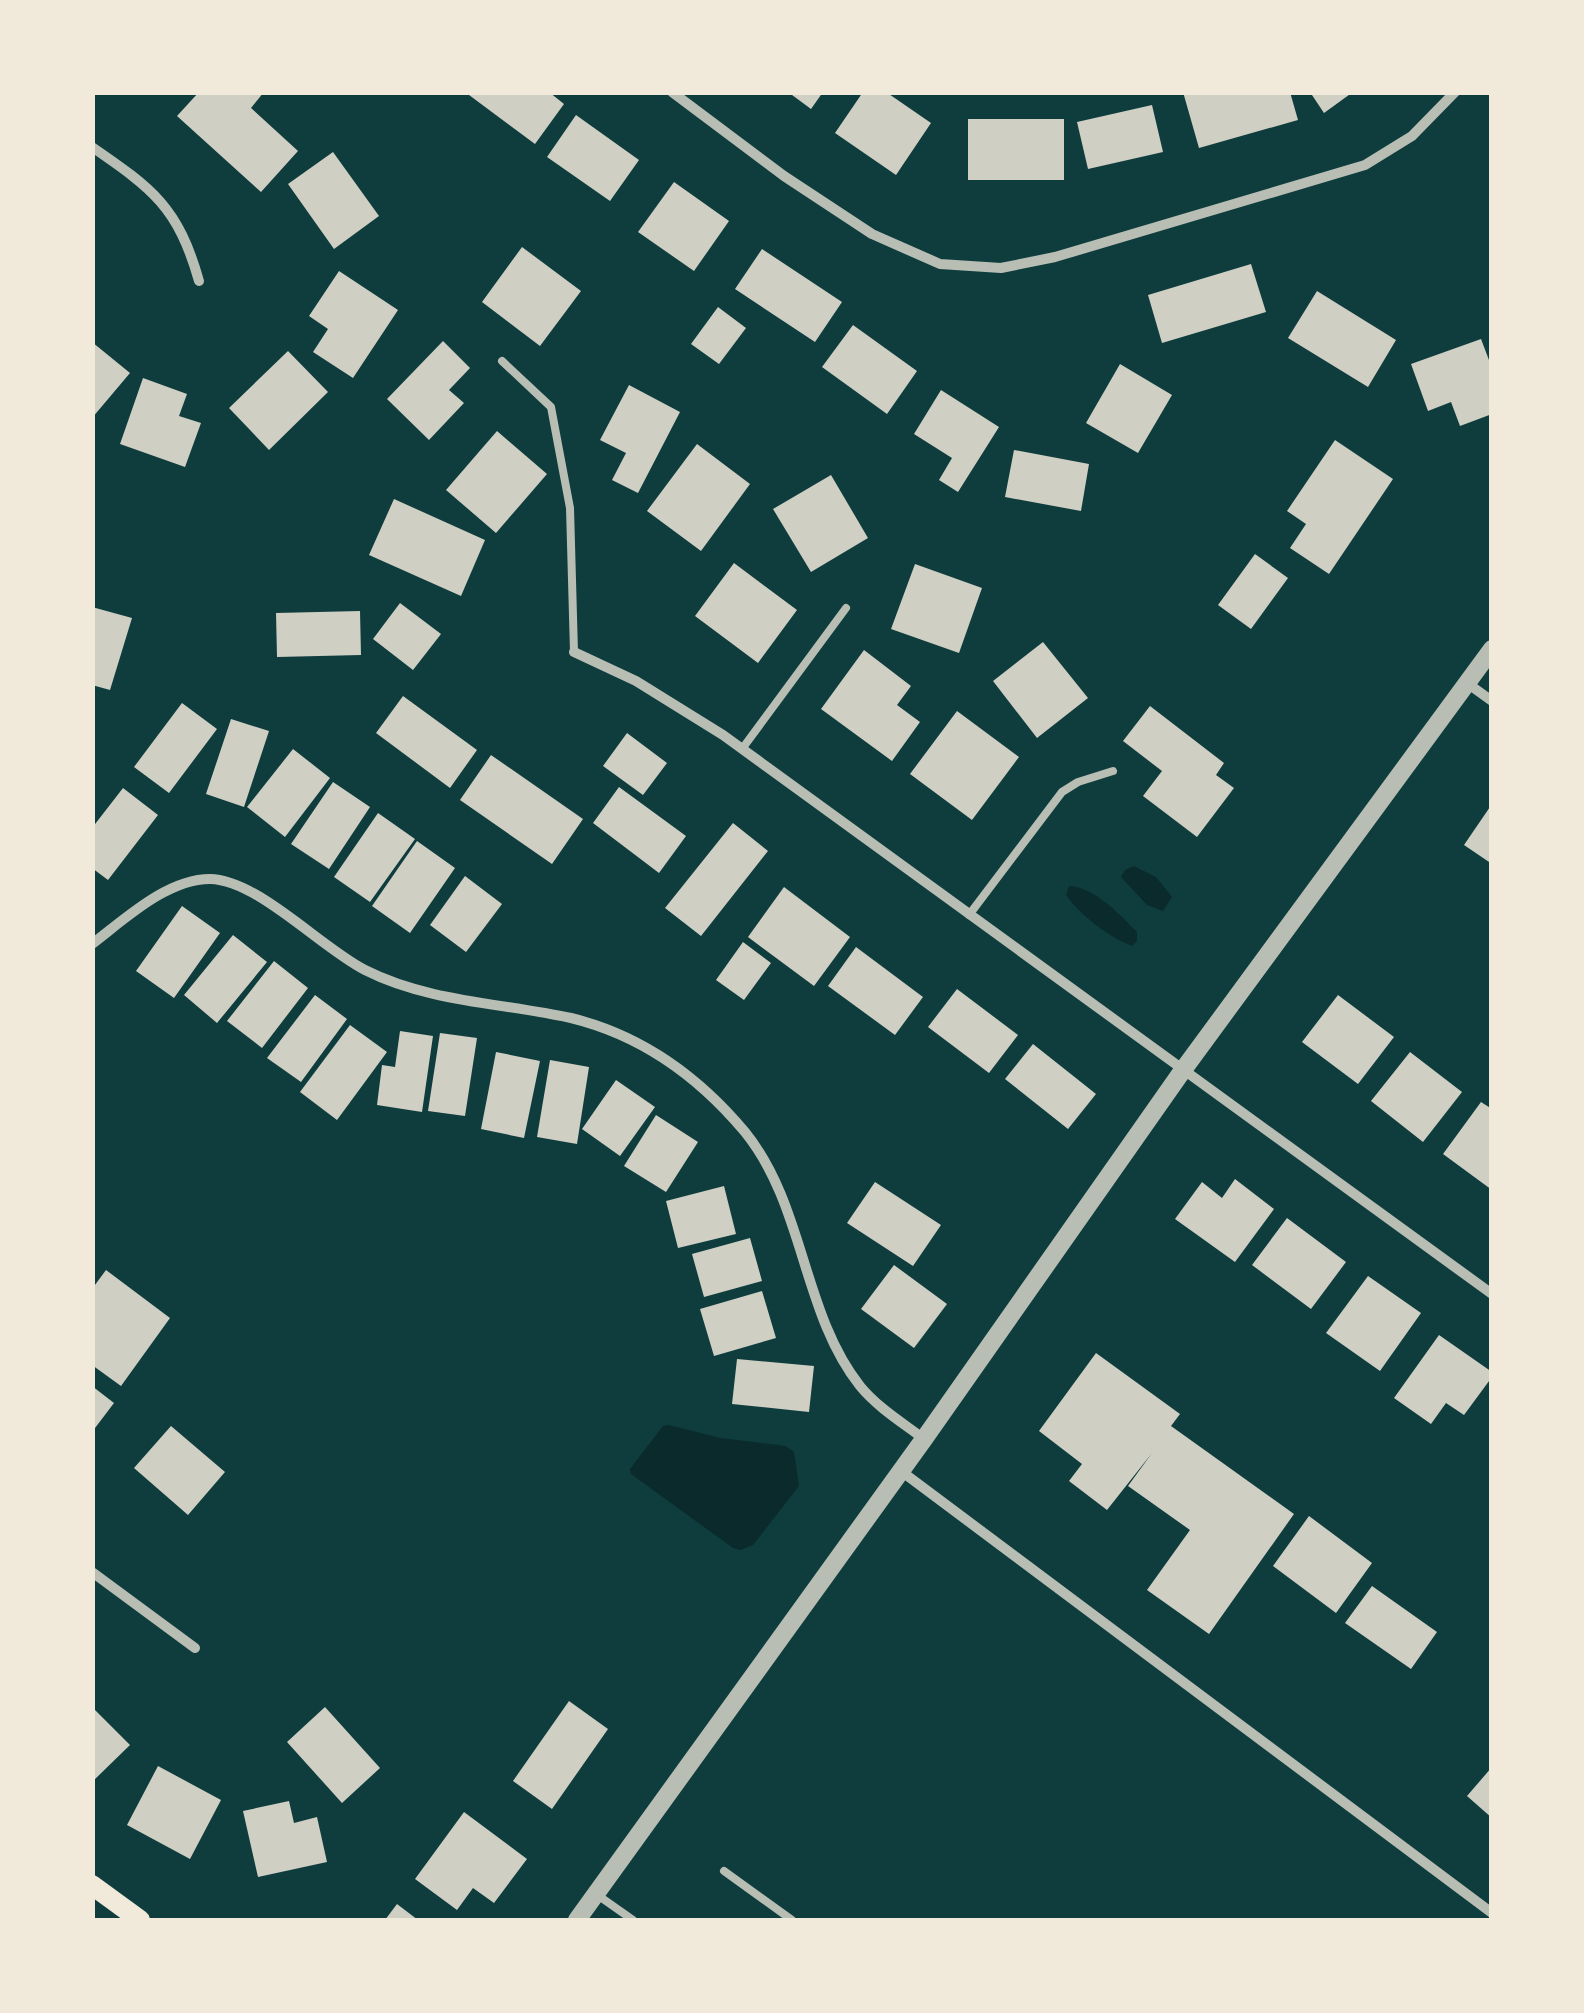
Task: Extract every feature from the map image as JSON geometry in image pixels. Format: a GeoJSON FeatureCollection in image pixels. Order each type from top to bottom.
{"type":"FeatureCollection","features":[{"type":"Feature","properties":{"kind":"main road"},"geometry":{"type":"LineString","coordinates":[[92,1886],[140,1920]]}},
{"type":"Feature","properties":{"kind":"street"},"geometry":{"type":"LineString","coordinates":[[672,92],[784,176],[872,234],[940,264],[978,268],[1019,266],[1055,257],[1366,164],[1412,136],[1455,92]]}},
{"type":"Feature","properties":{"kind":"street"},"geometry":{"type":"LineString","coordinates":[[92,147],[142,183],[168,209],[189,247],[199,280]]}},
{"type":"Feature","properties":{"kind":"street"},"geometry":{"type":"LineString","coordinates":[[577,1920],[924,1439],[1183,1070],[1492,650]]}},
{"type":"Feature","properties":{"kind":"street"},"geometry":{"type":"LineString","coordinates":[[574,652],[636,681],[742,750],[1492,1294]]}},
{"type":"Feature","properties":{"kind":"street"},"geometry":{"type":"LineString","coordinates":[[1467,683],[1492,701]]}},
{"type":"Feature","properties":{"kind":"street"},"geometry":{"type":"LineString","coordinates":[[92,944],[178,886],[206,879],[225,881],[255,894],[334,952],[382,978],[464,1000],[572,1018],[646,1047],[692,1080],[747,1136],[784,1203],[828,1327],[850,1372],[872,1399],[924,1439]]}},
{"type":"Feature","properties":{"kind":"street"},"geometry":{"type":"LineString","coordinates":[[901,1471],[1492,1913]]}},
{"type":"Feature","properties":{"kind":"street"},"geometry":{"type":"LineString","coordinates":[[92,1572],[195,1648]]}},
{"type":"Feature","properties":{"kind":"lane"},"geometry":{"type":"LineString","coordinates":[[502,362],[550,407],[570,508],[574,652]]}},
{"type":"Feature","properties":{"kind":"lane"},"geometry":{"type":"LineString","coordinates":[[742,750],[846,608]]}},
{"type":"Feature","properties":{"kind":"lane"},"geometry":{"type":"LineString","coordinates":[[970,914],[1062,792],[1078,782],[1113,771]]}},
{"type":"Feature","properties":{"kind":"lane"},"geometry":{"type":"LineString","coordinates":[[724,1871],[792,1920]]}},
{"type":"Feature","properties":{"kind":"lane"},"geometry":{"type":"LineString","coordinates":[[596,1894],[633,1920]]}},
{"type":"Feature","properties":{"kind":"water"},"geometry":{"type":"Polygon","coordinates":[[[1134,866],[1156,877],[1172,897],[1163,911],[1147,905],[1121,877],[1134,866]]]}},
{"type":"Feature","properties":{"kind":"water"},"geometry":{"type":"Polygon","coordinates":[[[1069,886],[1088,891],[1106,903],[1137,932],[1137,941],[1132,946],[1096,925],[1066,895],[1069,886]]]}},
{"type":"Feature","properties":{"kind":"water"},"geometry":{"type":"Polygon","coordinates":[[[663,1426],[720,1438],[786,1446],[794,1452],[799,1486],[753,1545],[740,1550],[733,1548],[631,1474],[630,1469],[663,1426]]]}},
{"type":"Feature","properties":{"kind":"building"},"geometry":{"type":"Polygon","coordinates":[[[199,92],[264,92],[251,108],[298,151],[261,192],[177,116],[199,92]]]}},
{"type":"Feature","properties":{"kind":"building"},"geometry":{"type":"Polygon","coordinates":[[[465,92],[549,92],[564,104],[535,144],[465,92]]]}},
{"type":"Feature","properties":{"kind":"building"},"geometry":{"type":"Polygon","coordinates":[[[788,92],[823,92],[811,109],[788,92]]]}},
{"type":"Feature","properties":{"kind":"building"},"geometry":{"type":"Polygon","coordinates":[[[863,92],[886,92],[931,123],[896,175],[835,133],[863,92]]]}},
{"type":"Feature","properties":{"kind":"building"},"geometry":{"type":"Polygon","coordinates":[[[1183,92],[1290,92],[1298,120],[1199,148],[1183,92]]]}},
{"type":"Feature","properties":{"kind":"building"},"geometry":{"type":"Polygon","coordinates":[[[1310,92],[1353,92],[1324,113],[1310,92]]]}},
{"type":"Feature","properties":{"kind":"building"},"geometry":{"type":"Polygon","coordinates":[[[1152,105],[1163,152],[1088,169],[1077,122],[1152,105]]]}},
{"type":"Feature","properties":{"kind":"building"},"geometry":{"type":"Polygon","coordinates":[[[576,115],[639,160],[610,201],[547,157],[576,115]]]}},
{"type":"Feature","properties":{"kind":"building"},"geometry":{"type":"Polygon","coordinates":[[[968,119],[1064,119],[1064,180],[968,180],[968,119]]]}},
{"type":"Feature","properties":{"kind":"building"},"geometry":{"type":"Polygon","coordinates":[[[333,152],[379,216],[334,249],[288,184],[333,152]]]}},
{"type":"Feature","properties":{"kind":"building"},"geometry":{"type":"Polygon","coordinates":[[[674,182],[729,221],[694,271],[638,232],[674,182]]]}},
{"type":"Feature","properties":{"kind":"building"},"geometry":{"type":"Polygon","coordinates":[[[522,247],[581,291],[540,346],[482,302],[522,247]]]}},
{"type":"Feature","properties":{"kind":"building"},"geometry":{"type":"Polygon","coordinates":[[[762,249],[842,302],[815,342],[735,289],[762,249]]]}},
{"type":"Feature","properties":{"kind":"building"},"geometry":{"type":"Polygon","coordinates":[[[1251,264],[1266,312],[1162,343],[1148,295],[1251,264]]]}},
{"type":"Feature","properties":{"kind":"building"},"geometry":{"type":"Polygon","coordinates":[[[339,271],[398,310],[353,378],[313,352],[328,329],[309,316],[339,271]]]}},
{"type":"Feature","properties":{"kind":"building"},"geometry":{"type":"Polygon","coordinates":[[[1317,291],[1396,340],[1368,387],[1288,338],[1317,291]]]}},
{"type":"Feature","properties":{"kind":"building"},"geometry":{"type":"Polygon","coordinates":[[[718,307],[746,328],[719,364],[691,344],[718,307]]]}},
{"type":"Feature","properties":{"kind":"building"},"geometry":{"type":"Polygon","coordinates":[[[853,325],[917,371],[887,414],[822,367],[853,325]]]}},
{"type":"Feature","properties":{"kind":"building"},"geometry":{"type":"Polygon","coordinates":[[[1481,339],[1492,368],[1492,414],[1460,426],[1451,402],[1428,411],[1411,364],[1481,339]]]}},
{"type":"Feature","properties":{"kind":"building"},"geometry":{"type":"Polygon","coordinates":[[[443,341],[470,368],[449,390],[464,403],[429,440],[387,399],[443,341]]]}},
{"type":"Feature","properties":{"kind":"building"},"geometry":{"type":"Polygon","coordinates":[[[92,342],[130,373],[92,418],[92,342]]]}},
{"type":"Feature","properties":{"kind":"building"},"geometry":{"type":"Polygon","coordinates":[[[288,351],[328,392],[269,450],[229,408],[288,351]]]}},
{"type":"Feature","properties":{"kind":"building"},"geometry":{"type":"Polygon","coordinates":[[[1120,364],[1172,395],[1138,453],[1086,423],[1120,364]]]}},
{"type":"Feature","properties":{"kind":"building"},"geometry":{"type":"Polygon","coordinates":[[[143,378],[187,394],[179,416],[201,423],[185,467],[120,444],[143,378]]]}},
{"type":"Feature","properties":{"kind":"building"},"geometry":{"type":"Polygon","coordinates":[[[629,385],[680,412],[638,493],[612,480],[626,453],[600,440],[629,385]]]}},
{"type":"Feature","properties":{"kind":"building"},"geometry":{"type":"Polygon","coordinates":[[[941,390],[999,427],[958,492],[939,480],[952,458],[914,434],[941,390]]]}},
{"type":"Feature","properties":{"kind":"building"},"geometry":{"type":"Polygon","coordinates":[[[497,431],[547,474],[496,533],[446,490],[497,431]]]}},
{"type":"Feature","properties":{"kind":"building"},"geometry":{"type":"Polygon","coordinates":[[[1335,440],[1393,479],[1329,574],[1290,548],[1306,524],[1287,511],[1335,440]]]}},
{"type":"Feature","properties":{"kind":"building"},"geometry":{"type":"Polygon","coordinates":[[[697,444],[750,484],[701,551],[647,511],[697,444]]]}},
{"type":"Feature","properties":{"kind":"building"},"geometry":{"type":"Polygon","coordinates":[[[1014,450],[1089,464],[1081,511],[1005,497],[1014,450]]]}},
{"type":"Feature","properties":{"kind":"building"},"geometry":{"type":"Polygon","coordinates":[[[831,475],[868,538],[811,572],[773,509],[831,475]]]}},
{"type":"Feature","properties":{"kind":"building"},"geometry":{"type":"Polygon","coordinates":[[[394,499],[485,540],[461,596],[369,555],[394,499]]]}},
{"type":"Feature","properties":{"kind":"building"},"geometry":{"type":"Polygon","coordinates":[[[1255,554],[1288,578],[1251,629],[1218,605],[1255,554]]]}},
{"type":"Feature","properties":{"kind":"building"},"geometry":{"type":"Polygon","coordinates":[[[734,563],[797,610],[758,663],[695,616],[734,563]]]}},
{"type":"Feature","properties":{"kind":"building"},"geometry":{"type":"Polygon","coordinates":[[[915,564],[982,588],[959,653],[891,629],[915,564]]]}},
{"type":"Feature","properties":{"kind":"building"},"geometry":{"type":"Polygon","coordinates":[[[400,603],[441,634],[413,670],[373,639],[400,603]]]}},
{"type":"Feature","properties":{"kind":"building"},"geometry":{"type":"Polygon","coordinates":[[[92,607],[132,618],[110,690],[92,685],[92,607]]]}},
{"type":"Feature","properties":{"kind":"building"},"geometry":{"type":"Polygon","coordinates":[[[360,611],[361,655],[277,657],[276,613],[360,611]]]}},
{"type":"Feature","properties":{"kind":"building"},"geometry":{"type":"Polygon","coordinates":[[[1043,642],[1088,698],[1037,738],[993,681],[1043,642]]]}},
{"type":"Feature","properties":{"kind":"building"},"geometry":{"type":"Polygon","coordinates":[[[864,650],[911,686],[897,705],[920,722],[892,761],[821,709],[864,650]]]}},
{"type":"Feature","properties":{"kind":"building"},"geometry":{"type":"Polygon","coordinates":[[[403,696],[477,750],[450,788],[376,733],[403,696]]]}},
{"type":"Feature","properties":{"kind":"building"},"geometry":{"type":"Polygon","coordinates":[[[182,703],[217,729],[169,793],[134,767],[182,703]]]}},
{"type":"Feature","properties":{"kind":"building"},"geometry":{"type":"Polygon","coordinates":[[[1150,706],[1224,763],[1216,775],[1234,788],[1197,837],[1143,796],[1162,771],[1123,741],[1150,706]]]}},
{"type":"Feature","properties":{"kind":"building"},"geometry":{"type":"Polygon","coordinates":[[[957,711],[1019,757],[972,820],[910,774],[957,711]]]}},
{"type":"Feature","properties":{"kind":"building"},"geometry":{"type":"Polygon","coordinates":[[[231,719],[269,731],[244,807],[206,794],[231,719]]]}},
{"type":"Feature","properties":{"kind":"building"},"geometry":{"type":"Polygon","coordinates":[[[627,733],[667,763],[643,795],[603,766],[627,733]]]}},
{"type":"Feature","properties":{"kind":"building"},"geometry":{"type":"Polygon","coordinates":[[[293,749],[330,778],[285,837],[247,807],[293,749]]]}},
{"type":"Feature","properties":{"kind":"building"},"geometry":{"type":"Polygon","coordinates":[[[491,755],[583,819],[552,864],[460,800],[491,755]]]}},
{"type":"Feature","properties":{"kind":"building"},"geometry":{"type":"Polygon","coordinates":[[[333,782],[370,807],[329,869],[291,844],[333,782]]]}},
{"type":"Feature","properties":{"kind":"building"},"geometry":{"type":"Polygon","coordinates":[[[619,787],[686,836],[659,873],[593,823],[619,787]]]}},
{"type":"Feature","properties":{"kind":"building"},"geometry":{"type":"Polygon","coordinates":[[[123,788],[158,815],[108,880],[92,868],[92,828],[123,788]]]}},
{"type":"Feature","properties":{"kind":"building"},"geometry":{"type":"Polygon","coordinates":[[[1492,804],[1492,864],[1464,845],[1492,804]]]}},
{"type":"Feature","properties":{"kind":"building"},"geometry":{"type":"Polygon","coordinates":[[[378,813],[415,839],[370,902],[334,877],[378,813]]]}},
{"type":"Feature","properties":{"kind":"building"},"geometry":{"type":"Polygon","coordinates":[[[733,823],[768,851],[701,936],[665,908],[733,823]]]}},
{"type":"Feature","properties":{"kind":"building"},"geometry":{"type":"Polygon","coordinates":[[[417,841],[455,868],[410,933],[372,906],[417,841]]]}},
{"type":"Feature","properties":{"kind":"building"},"geometry":{"type":"Polygon","coordinates":[[[465,876],[502,904],[466,952],[430,925],[465,876]]]}},
{"type":"Feature","properties":{"kind":"building"},"geometry":{"type":"Polygon","coordinates":[[[784,887],[850,937],[814,986],[748,937],[784,887]]]}},
{"type":"Feature","properties":{"kind":"building"},"geometry":{"type":"Polygon","coordinates":[[[182,906],[220,933],[174,998],[136,971],[182,906]]]}},
{"type":"Feature","properties":{"kind":"building"},"geometry":{"type":"Polygon","coordinates":[[[233,935],[267,962],[217,1023],[184,995],[233,935]]]}},
{"type":"Feature","properties":{"kind":"building"},"geometry":{"type":"Polygon","coordinates":[[[743,942],[771,963],[744,1000],[716,980],[743,942]]]}},
{"type":"Feature","properties":{"kind":"building"},"geometry":{"type":"Polygon","coordinates":[[[856,947],[923,997],[895,1035],[828,986],[856,947]]]}},
{"type":"Feature","properties":{"kind":"building"},"geometry":{"type":"Polygon","coordinates":[[[274,961],[308,988],[262,1048],[227,1021],[274,961]]]}},
{"type":"Feature","properties":{"kind":"building"},"geometry":{"type":"Polygon","coordinates":[[[957,989],[1018,1035],[989,1073],[928,1027],[957,989]]]}},
{"type":"Feature","properties":{"kind":"building"},"geometry":{"type":"Polygon","coordinates":[[[315,995],[347,1019],[301,1082],[267,1058],[315,995]]]}},
{"type":"Feature","properties":{"kind":"building"},"geometry":{"type":"Polygon","coordinates":[[[1338,995],[1394,1037],[1358,1084],[1302,1042],[1338,995]]]}},
{"type":"Feature","properties":{"kind":"building"},"geometry":{"type":"Polygon","coordinates":[[[350,1025],[387,1052],[337,1120],[300,1092],[350,1025]]]}},
{"type":"Feature","properties":{"kind":"building"},"geometry":{"type":"Polygon","coordinates":[[[400,1031],[433,1036],[422,1112],[377,1105],[382,1065],[395,1067],[400,1031]]]}},
{"type":"Feature","properties":{"kind":"building"},"geometry":{"type":"Polygon","coordinates":[[[440,1033],[477,1038],[465,1116],[428,1111],[440,1033]]]}},
{"type":"Feature","properties":{"kind":"building"},"geometry":{"type":"Polygon","coordinates":[[[1033,1044],[1096,1094],[1068,1129],[1005,1079],[1033,1044]]]}},
{"type":"Feature","properties":{"kind":"building"},"geometry":{"type":"Polygon","coordinates":[[[496,1052],[540,1061],[524,1138],[481,1129],[496,1052]]]}},
{"type":"Feature","properties":{"kind":"building"},"geometry":{"type":"Polygon","coordinates":[[[1410,1052],[1462,1092],[1423,1142],[1371,1101],[1410,1052]]]}},
{"type":"Feature","properties":{"kind":"building"},"geometry":{"type":"Polygon","coordinates":[[[550,1060],[589,1067],[577,1144],[537,1137],[550,1060]]]}},
{"type":"Feature","properties":{"kind":"building"},"geometry":{"type":"Polygon","coordinates":[[[616,1080],[655,1107],[620,1156],[582,1129],[616,1080]]]}},
{"type":"Feature","properties":{"kind":"building"},"geometry":{"type":"Polygon","coordinates":[[[1481,1102],[1492,1109],[1492,1190],[1443,1154],[1481,1102]]]}},
{"type":"Feature","properties":{"kind":"building"},"geometry":{"type":"Polygon","coordinates":[[[656,1115],[698,1142],[666,1192],[624,1166],[656,1115]]]}},
{"type":"Feature","properties":{"kind":"building"},"geometry":{"type":"Polygon","coordinates":[[[1235,1179],[1274,1209],[1235,1262],[1175,1219],[1202,1182],[1222,1198],[1235,1179]]]}},
{"type":"Feature","properties":{"kind":"building"},"geometry":{"type":"Polygon","coordinates":[[[875,1182],[941,1225],[913,1266],[847,1223],[875,1182]]]}},
{"type":"Feature","properties":{"kind":"building"},"geometry":{"type":"Polygon","coordinates":[[[724,1186],[736,1234],[678,1248],[666,1201],[724,1186]]]}},
{"type":"Feature","properties":{"kind":"building"},"geometry":{"type":"Polygon","coordinates":[[[1287,1218],[1346,1262],[1311,1309],[1252,1265],[1287,1218]]]}},
{"type":"Feature","properties":{"kind":"building"},"geometry":{"type":"Polygon","coordinates":[[[750,1238],[762,1281],[704,1297],[692,1254],[750,1238]]]}},
{"type":"Feature","properties":{"kind":"building"},"geometry":{"type":"Polygon","coordinates":[[[894,1265],[947,1304],[914,1348],[861,1309],[894,1265]]]}},
{"type":"Feature","properties":{"kind":"building"},"geometry":{"type":"Polygon","coordinates":[[[106,1270],[170,1318],[121,1386],[92,1365],[92,1289],[106,1270]]]}},
{"type":"Feature","properties":{"kind":"building"},"geometry":{"type":"Polygon","coordinates":[[[1368,1276],[1421,1313],[1380,1371],[1326,1333],[1368,1276]]]}},
{"type":"Feature","properties":{"kind":"building"},"geometry":{"type":"Polygon","coordinates":[[[762,1291],[776,1338],[714,1356],[700,1309],[762,1291]]]}},
{"type":"Feature","properties":{"kind":"building"},"geometry":{"type":"Polygon","coordinates":[[[1439,1335],[1492,1372],[1492,1377],[1464,1415],[1446,1403],[1431,1424],[1394,1398],[1439,1335]]]}},
{"type":"Feature","properties":{"kind":"building"},"geometry":{"type":"Polygon","coordinates":[[[1096,1353],[1180,1414],[1171,1426],[1294,1514],[1209,1634],[1147,1590],[1190,1530],[1128,1486],[1152,1453],[1107,1510],[1069,1481],[1082,1464],[1039,1431],[1096,1353]]]}},
{"type":"Feature","properties":{"kind":"building"},"geometry":{"type":"Polygon","coordinates":[[[737,1359],[814,1366],[809,1412],[732,1404],[737,1359]]]}},
{"type":"Feature","properties":{"kind":"building"},"geometry":{"type":"Polygon","coordinates":[[[92,1386],[114,1403],[92,1432],[92,1386]]]}},
{"type":"Feature","properties":{"kind":"building"},"geometry":{"type":"Polygon","coordinates":[[[171,1426],[225,1472],[188,1515],[134,1468],[171,1426]]]}},
{"type":"Feature","properties":{"kind":"building"},"geometry":{"type":"Polygon","coordinates":[[[1309,1516],[1372,1563],[1336,1613],[1273,1566],[1309,1516]]]}},
{"type":"Feature","properties":{"kind":"building"},"geometry":{"type":"Polygon","coordinates":[[[1372,1586],[1437,1632],[1411,1669],[1345,1623],[1372,1586]]]}},
{"type":"Feature","properties":{"kind":"building"},"geometry":{"type":"Polygon","coordinates":[[[569,1701],[608,1729],[552,1809],[513,1781],[569,1701]]]}},
{"type":"Feature","properties":{"kind":"building"},"geometry":{"type":"Polygon","coordinates":[[[92,1707],[130,1745],[92,1782],[92,1707]]]}},
{"type":"Feature","properties":{"kind":"building"},"geometry":{"type":"Polygon","coordinates":[[[325,1707],[380,1768],[342,1803],[287,1742],[325,1707]]]}},
{"type":"Feature","properties":{"kind":"building"},"geometry":{"type":"Polygon","coordinates":[[[158,1766],[221,1800],[190,1859],[127,1825],[158,1766]]]}},
{"type":"Feature","properties":{"kind":"building"},"geometry":{"type":"Polygon","coordinates":[[[1492,1767],[1492,1818],[1467,1796],[1492,1767]]]}},
{"type":"Feature","properties":{"kind":"building"},"geometry":{"type":"Polygon","coordinates":[[[289,1801],[294,1823],[317,1817],[327,1862],[258,1877],[243,1811],[289,1801]]]}},
{"type":"Feature","properties":{"kind":"building"},"geometry":{"type":"Polygon","coordinates":[[[464,1812],[527,1859],[494,1903],[473,1888],[457,1910],[415,1879],[464,1812]]]}},
{"type":"Feature","properties":{"kind":"building"},"geometry":{"type":"Polygon","coordinates":[[[397,1904],[418,1920],[385,1920],[397,1904]]]}}]}
